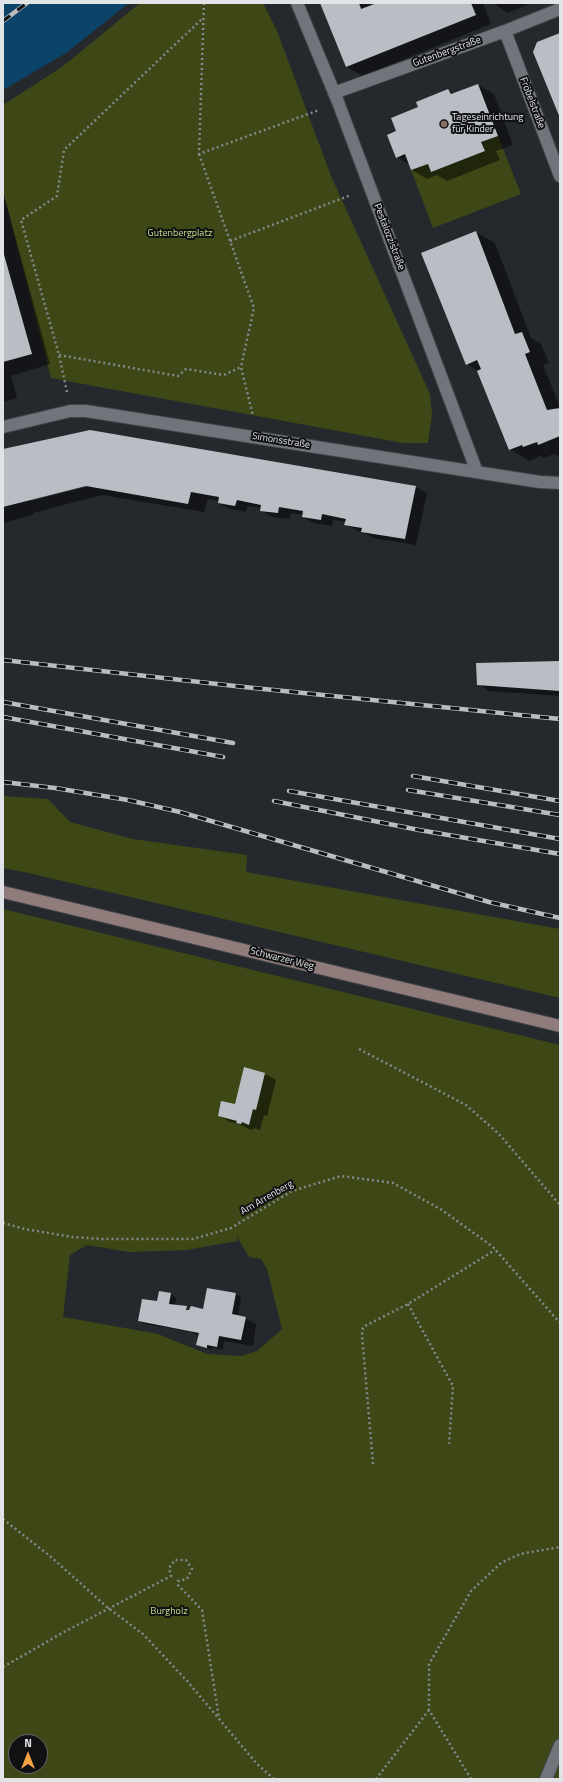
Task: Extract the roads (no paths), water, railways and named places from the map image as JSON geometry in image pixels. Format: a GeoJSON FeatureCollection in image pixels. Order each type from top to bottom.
{"type":"FeatureCollection","features":[{"type":"Feature","properties":{"kind":"street","name":"Pestalozzistraße"},"geometry":{"type":"LineString","coordinates":[[297,3],[336,98],[477,472]]}},
{"type":"Feature","properties":{"kind":"street","name":"Gutenbergstraße"},"geometry":{"type":"LineString","coordinates":[[336,98],[560,9]]}},
{"type":"Feature","properties":{"kind":"street","name":"Fröbelstraße"},"geometry":{"type":"LineString","coordinates":[[505,31],[560,176]]}},
{"type":"Feature","properties":{"kind":"street","name":"Simonsstraße"},"geometry":{"type":"LineString","coordinates":[[3,427],[70,411],[86,411],[540,482],[560,483]]}},
{"type":"Feature","properties":{"kind":"street","name":"Schwarzer Weg"},"geometry":{"type":"LineString","coordinates":[[3,892],[560,1026]]}},
{"type":"Feature","properties":{"kind":"street"},"geometry":{"type":"LineString","coordinates":[[546,1779],[560,1745]]}},
{"type":"Feature","properties":{"kind":"water"},"geometry":{"type":"Polygon","coordinates":[[[3,3],[129,3],[66,53],[3,90],[3,3]]]}},
{"type":"Feature","properties":{"kind":"railway"},"geometry":{"type":"LineString","coordinates":[[3,21],[27,3]]}},
{"type":"Feature","properties":{"kind":"railway"},"geometry":{"type":"LineString","coordinates":[[3,660],[244,687],[560,719]]}},
{"type":"Feature","properties":{"kind":"railway"},"geometry":{"type":"LineString","coordinates":[[3,702],[233,743]]}},
{"type":"Feature","properties":{"kind":"railway"},"geometry":{"type":"LineString","coordinates":[[3,717],[223,757]]}},
{"type":"Feature","properties":{"kind":"railway"},"geometry":{"type":"LineString","coordinates":[[413,776],[560,801]]}},
{"type":"Feature","properties":{"kind":"railway"},"geometry":{"type":"LineString","coordinates":[[3,782],[55,788],[128,800],[180,812],[489,902],[560,918]]}},
{"type":"Feature","properties":{"kind":"railway"},"geometry":{"type":"LineString","coordinates":[[408,790],[560,815]]}},
{"type":"Feature","properties":{"kind":"railway"},"geometry":{"type":"LineString","coordinates":[[289,791],[560,839]]}},
{"type":"Feature","properties":{"kind":"railway"},"geometry":{"type":"LineString","coordinates":[[274,801],[419,830],[560,854]]}},
{"type":"Feature","properties":{"kind":"place","name":"Tageseinrichtung für Kinder"},"geometry":{"type":"Point","coordinates":[444,124]}},
{"type":"Feature","properties":{"kind":"park label","name":"Gutenbergplatz"},"geometry":{"type":"Point","coordinates":[180,234]}},
{"type":"Feature","properties":{"kind":"park label","name":"Burgholz"},"geometry":{"type":"Point","coordinates":[169,1612]}}]}
